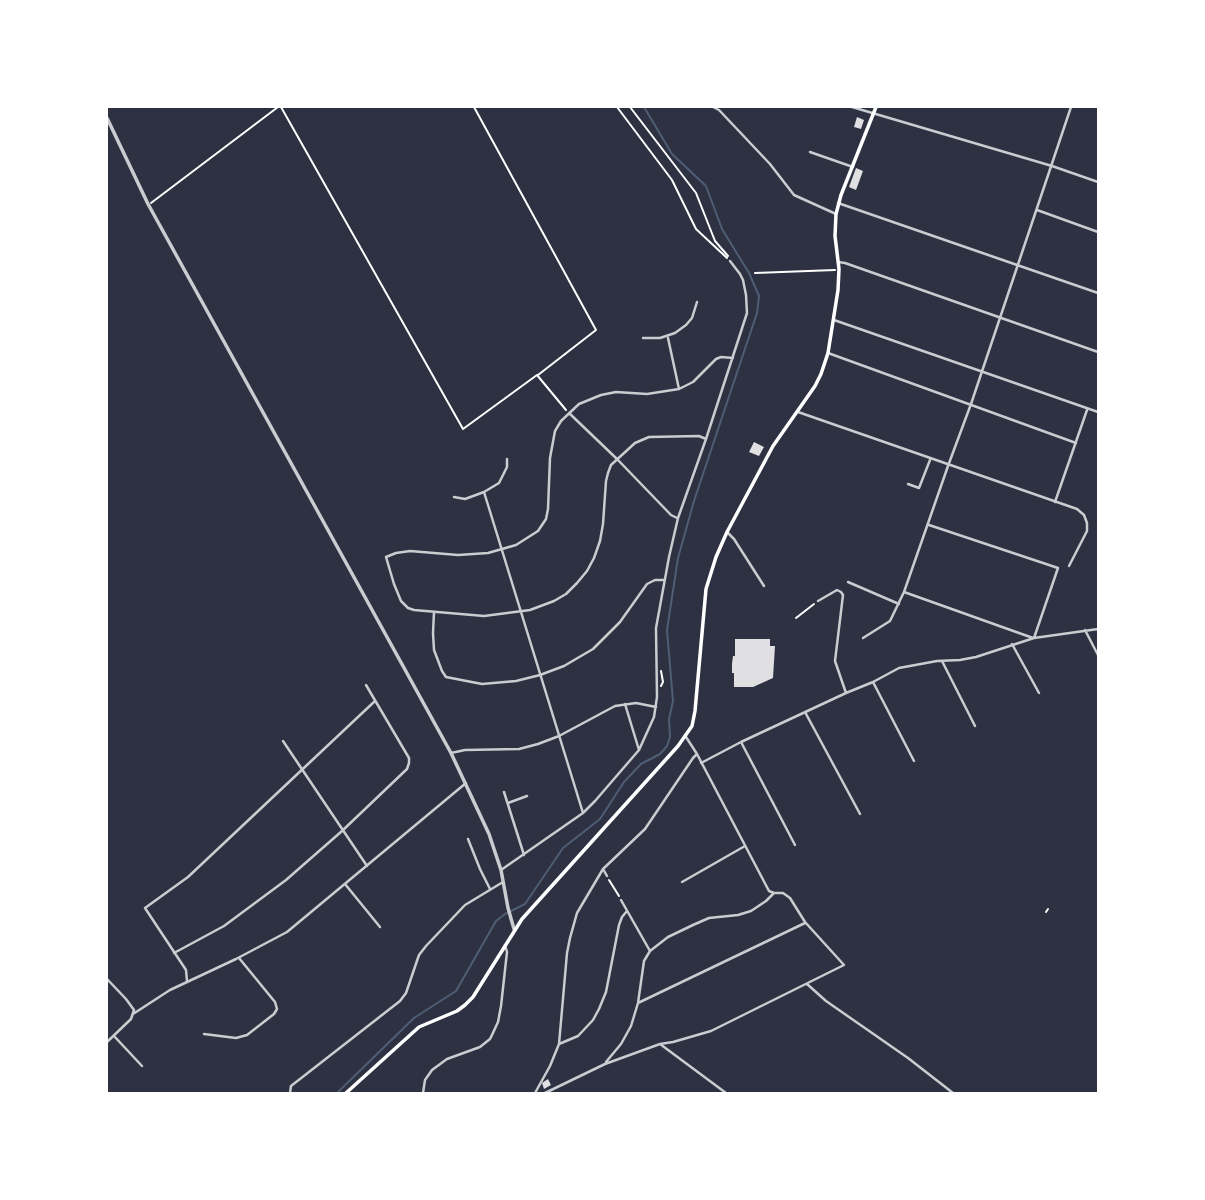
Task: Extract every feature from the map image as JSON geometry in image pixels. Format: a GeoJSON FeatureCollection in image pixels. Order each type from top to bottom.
{"type":"FeatureCollection","features":[{"type":"Feature","properties":{"kind":"main road"},"geometry":{"type":"LineString","coordinates":[[346,1093],[419,1027],[457,1012],[466,1005],[522,919],[686,737],[692,726],[706,589],[727,532],[773,446],[815,386],[828,353],[838,290],[835,236],[838,203],[876,107]]}},
{"type":"Feature","properties":{"kind":"street"},"geometry":{"type":"LineString","coordinates":[[713,107],[770,163],[794,195],[836,214]]}},
{"type":"Feature","properties":{"kind":"street"},"geometry":{"type":"LineString","coordinates":[[852,107],[1098,182]]}},
{"type":"Feature","properties":{"kind":"street"},"geometry":{"type":"LineString","coordinates":[[863,638],[890,621],[904,592],[971,404],[1071,107]]}},
{"type":"Feature","properties":{"kind":"street"},"geometry":{"type":"LineString","coordinates":[[107,118],[148,204],[451,753],[489,834],[501,870],[514,929]]}},
{"type":"Feature","properties":{"kind":"street"},"geometry":{"type":"LineString","coordinates":[[810,152],[853,167]]}},
{"type":"Feature","properties":{"kind":"street"},"geometry":{"type":"LineString","coordinates":[[838,203],[1098,293]]}},
{"type":"Feature","properties":{"kind":"street"},"geometry":{"type":"LineString","coordinates":[[1037,210],[1098,232]]}},
{"type":"Feature","properties":{"kind":"street"},"geometry":{"type":"LineString","coordinates":[[501,870],[583,813],[639,750],[654,717],[656,628],[678,519],[745,322],[747,304],[740,274],[731,260]]}},
{"type":"Feature","properties":{"kind":"street"},"geometry":{"type":"LineString","coordinates":[[838,262],[845,262],[1098,352]]}},
{"type":"Feature","properties":{"kind":"street"},"geometry":{"type":"LineString","coordinates":[[643,338],[668,337],[686,326],[692,318],[696,302]]}},
{"type":"Feature","properties":{"kind":"street"},"geometry":{"type":"LineString","coordinates":[[834,320],[1098,411]]}},
{"type":"Feature","properties":{"kind":"street"},"geometry":{"type":"LineString","coordinates":[[668,337],[679,389]]}},
{"type":"Feature","properties":{"kind":"street"},"geometry":{"type":"LineString","coordinates":[[828,353],[1076,443]]}},
{"type":"Feature","properties":{"kind":"street"},"geometry":{"type":"LineString","coordinates":[[706,439],[699,436],[649,437],[635,443],[611,465],[600,541],[594,558],[587,571],[566,594],[554,601],[521,612],[484,616],[414,610],[401,601],[386,557],[410,551],[458,555],[502,550],[516,545],[538,531],[546,519],[550,499],[555,431],[569,413],[589,399],[601,395],[616,392],[656,393],[679,389],[694,382],[716,359],[733,358]]}},
{"type":"Feature","properties":{"kind":"street"},"geometry":{"type":"LineString","coordinates":[[1055,502],[1088,408]]}},
{"type":"Feature","properties":{"kind":"street"},"geometry":{"type":"LineString","coordinates":[[797,412],[1077,509],[1084,515],[1087,531],[1069,566]]}},
{"type":"Feature","properties":{"kind":"street"},"geometry":{"type":"LineString","coordinates":[[569,413],[678,519]]}},
{"type":"Feature","properties":{"kind":"street"},"geometry":{"type":"LineString","coordinates":[[454,497],[465,499],[499,483],[507,467],[507,459]]}},
{"type":"Feature","properties":{"kind":"street"},"geometry":{"type":"LineString","coordinates":[[908,484],[919,488],[930,460]]}},
{"type":"Feature","properties":{"kind":"street"},"geometry":{"type":"LineString","coordinates":[[484,492],[583,813]]}},
{"type":"Feature","properties":{"kind":"street"},"geometry":{"type":"LineString","coordinates":[[928,525],[1058,568],[1034,638]]}},
{"type":"Feature","properties":{"kind":"street"},"geometry":{"type":"LineString","coordinates":[[727,532],[734,538],[764,586]]}},
{"type":"Feature","properties":{"kind":"street"},"geometry":{"type":"LineString","coordinates":[[434,612],[434,650],[446,677],[482,684],[516,681],[564,666],[593,649],[620,622],[647,584],[664,580]]}},
{"type":"Feature","properties":{"kind":"street"},"geometry":{"type":"LineString","coordinates":[[848,582],[899,604]]}},
{"type":"Feature","properties":{"kind":"street"},"geometry":{"type":"LineString","coordinates":[[818,601],[837,590],[843,595],[835,661],[846,693]]}},
{"type":"Feature","properties":{"kind":"street"},"geometry":{"type":"LineString","coordinates":[[904,592],[1034,638]]}},
{"type":"Feature","properties":{"kind":"street"},"geometry":{"type":"LineString","coordinates":[[701,763],[899,668],[976,657],[1034,638],[1098,629]]}},
{"type":"Feature","properties":{"kind":"street"},"geometry":{"type":"LineString","coordinates":[[1085,630],[1098,655]]}},
{"type":"Feature","properties":{"kind":"street"},"geometry":{"type":"LineString","coordinates":[[1013,644],[1039,693]]}},
{"type":"Feature","properties":{"kind":"street"},"geometry":{"type":"LineString","coordinates":[[942,661],[975,726]]}},
{"type":"Feature","properties":{"kind":"street"},"geometry":{"type":"LineString","coordinates":[[873,682],[914,761]]}},
{"type":"Feature","properties":{"kind":"street"},"geometry":{"type":"LineString","coordinates":[[174,953],[224,926],[286,880],[407,769],[409,758],[366,685]]}},
{"type":"Feature","properties":{"kind":"street"},"geometry":{"type":"LineString","coordinates":[[187,981],[186,970],[145,908],[188,877],[375,701]]}},
{"type":"Feature","properties":{"kind":"street"},"geometry":{"type":"LineString","coordinates":[[451,753],[538,744],[559,736],[605,710],[625,704],[644,703],[656,706]]}},
{"type":"Feature","properties":{"kind":"street"},"geometry":{"type":"LineString","coordinates":[[625,704],[639,750]]}},
{"type":"Feature","properties":{"kind":"street"},"geometry":{"type":"LineString","coordinates":[[805,712],[860,814]]}},
{"type":"Feature","properties":{"kind":"street"},"geometry":{"type":"LineString","coordinates":[[545,1093],[605,1064],[660,1044],[711,1031],[845,965],[805,922],[790,898],[783,893],[769,891],[686,737]]}},
{"type":"Feature","properties":{"kind":"street"},"geometry":{"type":"LineString","coordinates":[[283,741],[367,866]]}},
{"type":"Feature","properties":{"kind":"street"},"geometry":{"type":"LineString","coordinates":[[741,742],[795,845]]}},
{"type":"Feature","properties":{"kind":"street"},"geometry":{"type":"LineString","coordinates":[[535,1093],[559,1044],[569,938],[577,913],[603,869],[645,829],[697,754]]}},
{"type":"Feature","properties":{"kind":"street"},"geometry":{"type":"LineString","coordinates":[[133,1014],[170,990],[287,932],[466,783]]}},
{"type":"Feature","properties":{"kind":"street"},"geometry":{"type":"LineString","coordinates":[[504,792],[524,855]]}},
{"type":"Feature","properties":{"kind":"street"},"geometry":{"type":"LineString","coordinates":[[508,803],[527,796]]}},
{"type":"Feature","properties":{"kind":"street"},"geometry":{"type":"LineString","coordinates":[[468,839],[491,889]]}},
{"type":"Feature","properties":{"kind":"street"},"geometry":{"type":"LineString","coordinates":[[682,882],[745,846]]}},
{"type":"Feature","properties":{"kind":"street"},"geometry":{"type":"LineString","coordinates":[[603,869],[607,876]]}},
{"type":"Feature","properties":{"kind":"street"},"geometry":{"type":"LineString","coordinates":[[290,1093],[291,1086],[400,1001],[406,993],[419,955],[426,946],[465,905],[503,882]]}},
{"type":"Feature","properties":{"kind":"street"},"geometry":{"type":"LineString","coordinates":[[345,884],[380,927]]}},
{"type":"Feature","properties":{"kind":"street"},"geometry":{"type":"LineString","coordinates":[[605,1064],[628,1034],[638,1003],[644,961],[650,951],[668,937],[709,918],[751,911],[774,893]]}},
{"type":"Feature","properties":{"kind":"street"},"geometry":{"type":"LineString","coordinates":[[621,900],[650,951]]}},
{"type":"Feature","properties":{"kind":"street"},"geometry":{"type":"LineString","coordinates":[[559,1044],[580,1034],[599,1009],[606,992],[622,917],[627,911]]}},
{"type":"Feature","properties":{"kind":"street"},"geometry":{"type":"LineString","coordinates":[[638,1003],[805,922]]}},
{"type":"Feature","properties":{"kind":"street"},"geometry":{"type":"LineString","coordinates":[[423,1093],[425,1080],[432,1070],[447,1059],[480,1047],[492,1035],[498,1022],[507,953],[505,944]]}},
{"type":"Feature","properties":{"kind":"street"},"geometry":{"type":"LineString","coordinates":[[204,1034],[236,1038],[247,1035],[277,1009],[275,1002],[239,958]]}},
{"type":"Feature","properties":{"kind":"street"},"geometry":{"type":"LineString","coordinates":[[107,979],[134,1010],[131,1019],[107,1042]]}},
{"type":"Feature","properties":{"kind":"street"},"geometry":{"type":"LineString","coordinates":[[807,984],[826,1001],[953,1093]]}},
{"type":"Feature","properties":{"kind":"street"},"geometry":{"type":"LineString","coordinates":[[114,1036],[142,1066]]}},
{"type":"Feature","properties":{"kind":"street"},"geometry":{"type":"LineString","coordinates":[[660,1044],[726,1093]]}},
{"type":"Feature","properties":{"kind":"path"},"geometry":{"type":"LineString","coordinates":[[148,204],[280,107],[463,429],[596,330],[474,107]]}},
{"type":"Feature","properties":{"kind":"path"},"geometry":{"type":"LineString","coordinates":[[617,107],[671,180],[696,229],[731,260]]}},
{"type":"Feature","properties":{"kind":"path"},"geometry":{"type":"LineString","coordinates":[[630,107],[696,193],[715,241],[731,260]]}},
{"type":"Feature","properties":{"kind":"path"},"geometry":{"type":"LineString","coordinates":[[755,273],[834,270]]}},
{"type":"Feature","properties":{"kind":"path"},"geometry":{"type":"LineString","coordinates":[[537,375],[569,413]]}},
{"type":"Feature","properties":{"kind":"path"},"geometry":{"type":"LineString","coordinates":[[796,618],[818,601]]}},
{"type":"Feature","properties":{"kind":"path"},"geometry":{"type":"LineString","coordinates":[[660,662],[663,682],[661,687]]}},
{"type":"Feature","properties":{"kind":"path"},"geometry":{"type":"LineString","coordinates":[[607,876],[621,900]]}},
{"type":"Feature","properties":{"kind":"building"},"geometry":{"type":"Polygon","coordinates":[[[857,117],[864,120],[861,129],[854,127],[857,117]]]}},
{"type":"Feature","properties":{"kind":"building"},"geometry":{"type":"Polygon","coordinates":[[[856,168],[863,171],[856,190],[849,187],[856,168]]]}},
{"type":"Feature","properties":{"kind":"building"},"geometry":{"type":"Polygon","coordinates":[[[754,442],[764,447],[759,456],[749,452],[754,442]]]}},
{"type":"Feature","properties":{"kind":"building"},"geometry":{"type":"Polygon","coordinates":[[[735,639],[770,639],[770,646],[775,646],[773,678],[753,687],[734,687],[732,664],[735,639]]]}},
{"type":"Feature","properties":{"kind":"building"},"geometry":{"type":"Polygon","coordinates":[[[548,1079],[551,1085],[544,1089],[542,1083],[548,1079]]]}},
{"type":"Feature","properties":{"kind":"waterway"},"geometry":{"type":"LineString","coordinates":[[337,1093],[414,1018],[456,991],[496,921],[525,904],[563,848],[600,819],[624,782],[641,764],[660,754],[670,737],[669,719],[673,701],[667,630],[678,558],[694,501],[757,313],[759,296],[749,273],[722,229],[706,186],[672,154],[644,107]]}}]}
